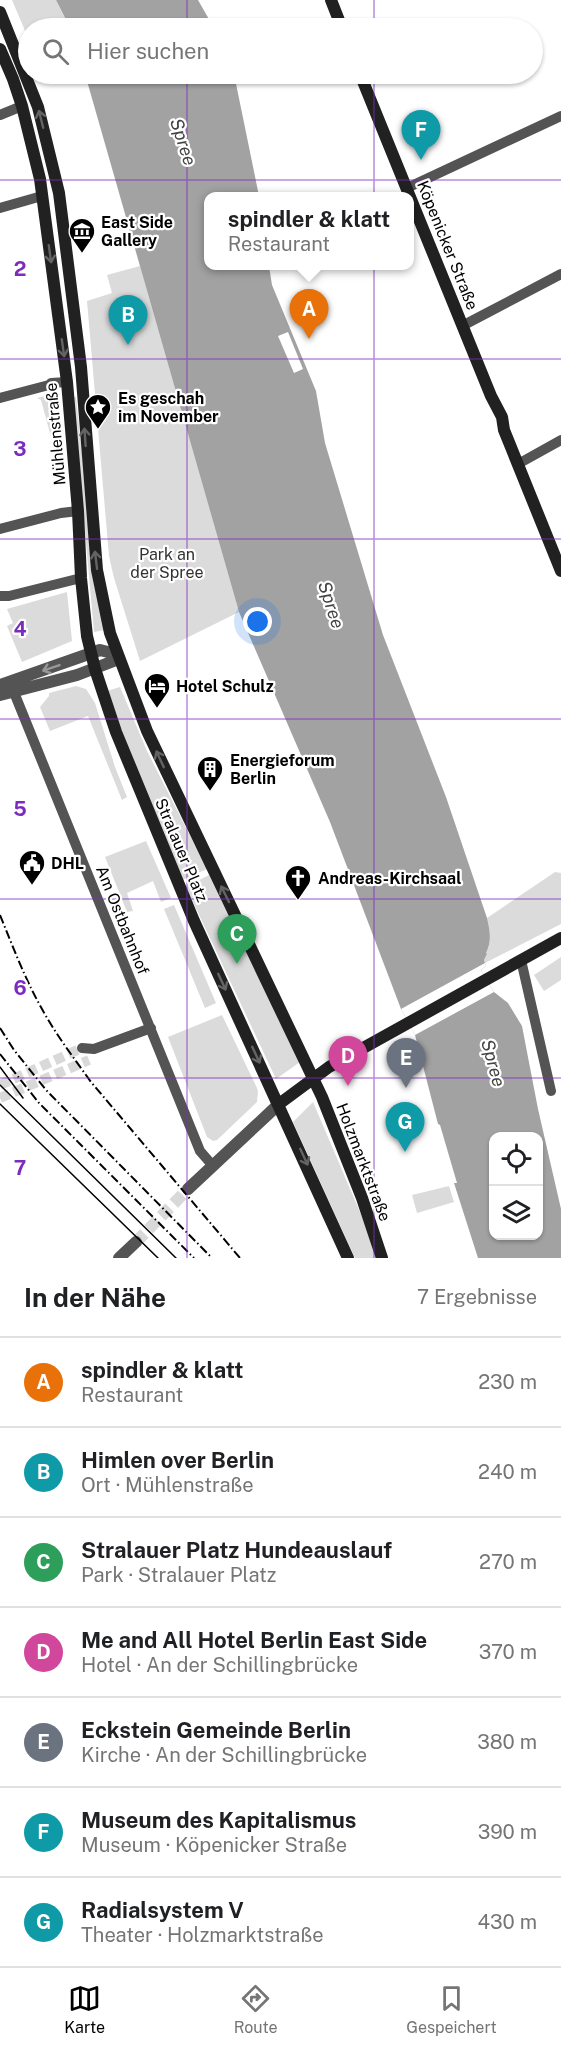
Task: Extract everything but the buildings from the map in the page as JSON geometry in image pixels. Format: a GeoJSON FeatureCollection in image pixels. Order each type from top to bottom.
{"type":"FeatureCollection","features":[{"type":"Feature","properties":{"kind":"main road"},"geometry":{"type":"LineString","coordinates":[[331,0],[338,18]]}},
{"type":"Feature","properties":{"kind":"main road","name":"Mühlenstraße"},"geometry":{"type":"LineString","coordinates":[[0,12],[18,57]]}},
{"type":"Feature","properties":{"kind":"main road","name":"Mühlenstraße"},"geometry":{"type":"LineString","coordinates":[[0,49],[22,106],[39,173],[67,382],[81,578],[87,636],[95,669]]}},
{"type":"Feature","properties":{"kind":"main road","name":"Mühlenstraße"},"geometry":{"type":"LineString","coordinates":[[29,84],[38,107],[59,193],[82,382],[97,570],[104,609],[119,659]]}},
{"type":"Feature","properties":{"kind":"main road","name":"Köpenicker Straße"},"geometry":{"type":"LineString","coordinates":[[364,84],[409,192]]}},
{"type":"Feature","properties":{"kind":"main road"},"geometry":{"type":"LineString","coordinates":[[42,196],[59,193]]}},
{"type":"Feature","properties":{"kind":"main road","name":"Köpenicker Straße"},"geometry":{"type":"LineString","coordinates":[[414,206],[490,396],[501,415],[504,430],[561,571]]}},
{"type":"Feature","properties":{"kind":"main road"},"geometry":{"type":"LineString","coordinates":[[67,382],[82,382]]}},
{"type":"Feature","properties":{"kind":"main road","name":"Stralauer Platz"},"geometry":{"type":"LineString","coordinates":[[119,659],[147,731],[313,1078]]}},
{"type":"Feature","properties":{"kind":"main road","name":"Stralauer Platz"},"geometry":{"type":"LineString","coordinates":[[95,669],[116,732],[190,912],[279,1104]]}},
{"type":"Feature","properties":{"kind":"main road"},"geometry":{"type":"LineString","coordinates":[[348,1258],[279,1104],[329,1067],[561,938]]}},
{"type":"Feature","properties":{"kind":"main road","name":"Holzmarktstraße"},"geometry":{"type":"LineString","coordinates":[[313,1078],[351,1170],[382,1258]]}},
{"type":"Feature","properties":{"kind":"street"},"geometry":{"type":"LineString","coordinates":[[0,115],[22,106]]}},
{"type":"Feature","properties":{"kind":"street"},"geometry":{"type":"LineString","coordinates":[[407,188],[561,116]]}},
{"type":"Feature","properties":{"kind":"street"},"geometry":{"type":"LineString","coordinates":[[0,208],[42,196]]}},
{"type":"Feature","properties":{"kind":"street"},"geometry":{"type":"LineString","coordinates":[[462,326],[561,274]]}},
{"type":"Feature","properties":{"kind":"street"},"geometry":{"type":"LineString","coordinates":[[0,398],[51,383],[67,382]]}},
{"type":"Feature","properties":{"kind":"street"},"geometry":{"type":"LineString","coordinates":[[518,464],[561,440]]}},
{"type":"Feature","properties":{"kind":"street"},"geometry":{"type":"LineString","coordinates":[[0,529],[61,513],[78,511]]}},
{"type":"Feature","properties":{"kind":"street"},"geometry":{"type":"LineString","coordinates":[[0,596],[9,596],[81,578]]}},
{"type":"Feature","properties":{"kind":"street"},"geometry":{"type":"LineString","coordinates":[[0,695],[8,686],[91,652],[100,650],[108,652],[119,659]]}},
{"type":"Feature","properties":{"kind":"street"},"geometry":{"type":"LineString","coordinates":[[8,686],[95,669],[119,659]]}},
{"type":"Feature","properties":{"kind":"street","name":"Am Ostbahnhof"},"geometry":{"type":"LineString","coordinates":[[8,686],[200,1151],[213,1166]]}},
{"type":"Feature","properties":{"kind":"street"},"geometry":{"type":"LineString","coordinates":[[521,960],[552,1091]]}},
{"type":"Feature","properties":{"kind":"street"},"geometry":{"type":"LineString","coordinates":[[82,1048],[92,1054],[151,1028]]}},
{"type":"Feature","properties":{"kind":"street"},"geometry":{"type":"LineString","coordinates":[[188,1190],[279,1104]]}},
{"type":"Feature","properties":{"kind":"street"},"geometry":{"type":"LineString","coordinates":[[119,1258],[136,1242]]}},
{"type":"Feature","properties":{"kind":"green space"},"geometry":{"type":"Polygon","coordinates":[[[12,0],[56,0],[65,18],[20,18],[12,0]]]}},
{"type":"Feature","properties":{"kind":"green space","name":"Park an der Spree"},"geometry":{"type":"Polygon","coordinates":[[[140,266],[239,612],[140,661],[109,556],[87,301],[112,293],[107,275],[140,266]]]}},
{"type":"Feature","properties":{"kind":"green space"},"geometry":{"type":"Polygon","coordinates":[[[52,394],[55,397],[60,453],[54,454],[41,400],[37,398],[52,394]]]}},
{"type":"Feature","properties":{"kind":"green space"},"geometry":{"type":"Polygon","coordinates":[[[73,397],[76,397],[105,630],[94,632],[73,397]]]}},
{"type":"Feature","properties":{"kind":"green space"},"geometry":{"type":"Polygon","coordinates":[[[67,592],[72,641],[22,662],[7,626],[13,623],[7,609],[67,592]]]}},
{"type":"Feature","properties":{"kind":"green space"},"geometry":{"type":"Polygon","coordinates":[[[76,686],[86,689],[95,703],[127,797],[122,800],[88,716],[50,731],[40,707],[49,693],[76,686]]]}},
{"type":"Feature","properties":{"kind":"green space"},"geometry":{"type":"Polygon","coordinates":[[[120,687],[147,751],[207,869],[182,880],[115,716],[107,691],[120,687]]]}},
{"type":"Feature","properties":{"kind":"green space"},"geometry":{"type":"Polygon","coordinates":[[[146,841],[171,898],[161,902],[153,881],[127,893],[133,911],[127,912],[105,857],[146,841]]]}},
{"type":"Feature","properties":{"kind":"green space"},"geometry":{"type":"Polygon","coordinates":[[[555,872],[561,873],[561,924],[485,963],[490,940],[487,918],[555,872]]]}},
{"type":"Feature","properties":{"kind":"green space"},"geometry":{"type":"Polygon","coordinates":[[[209,875],[300,1062],[276,1079],[186,887],[209,875]]]}},
{"type":"Feature","properties":{"kind":"green space"},"geometry":{"type":"Polygon","coordinates":[[[174,905],[216,1003],[205,1008],[164,909],[174,905]]]}},
{"type":"Feature","properties":{"kind":"green space"},"geometry":{"type":"Polygon","coordinates":[[[561,957],[561,980],[544,991],[534,975],[561,957]]]}},
{"type":"Feature","properties":{"kind":"green space"},"geometry":{"type":"Polygon","coordinates":[[[222,1015],[258,1092],[257,1102],[217,1140],[213,1141],[207,1137],[168,1037],[222,1015]]]}},
{"type":"Feature","properties":{"kind":"green space"},"geometry":{"type":"Polygon","coordinates":[[[313,1102],[379,1258],[355,1258],[293,1122],[313,1102]]]}},
{"type":"Feature","properties":{"kind":"green space"},"geometry":{"type":"Polygon","coordinates":[[[449,1186],[454,1202],[417,1213],[412,1195],[449,1186]]]}},
{"type":"Feature","properties":{"kind":"water"},"geometry":{"type":"Polygon","coordinates":[[[56,0],[198,0],[208,18],[65,18],[56,0]]]}},
{"type":"Feature","properties":{"kind":"water","name":"Spree"},"geometry":{"type":"Polygon","coordinates":[[[88,84],[236,84],[258,192],[204,192],[204,270],[270,270],[272,285],[316,391],[325,443],[383,635],[446,797],[487,918],[490,940],[484,960],[486,966],[481,970],[494,992],[508,1003],[522,1026],[561,1209],[561,1258],[478,1258],[454,1183],[457,1183],[438,1124],[415,1035],[401,1009],[330,822],[239,612],[88,84]]]}},
{"type":"Feature","properties":{"kind":"pier"},"geometry":{"type":"Polygon","coordinates":[[[288,332],[303,369],[294,373],[278,336],[288,332]]]}},
{"type":"Feature","properties":{"kind":"pier"},"geometry":{"type":"Polygon","coordinates":[[[485,963],[486,966],[481,970],[494,992],[415,1035],[401,1009],[485,963]]]}},
{"type":"Feature","properties":{"kind":"tunnel"},"geometry":{"type":"LineString","coordinates":[[0,1085],[82,1048]]}},
{"type":"Feature","properties":{"kind":"tunnel"},"geometry":{"type":"LineString","coordinates":[[0,1098],[89,1060]]}},
{"type":"Feature","properties":{"kind":"tunnel"},"geometry":{"type":"LineString","coordinates":[[136,1242],[188,1189]]}},
{"type":"Feature","properties":{"kind":"tram line"},"geometry":{"type":"LineString","coordinates":[[0,1067],[23,1098]]}},
{"type":"Feature","properties":{"kind":"tram line"},"geometry":{"type":"LineString","coordinates":[[0,1085],[176,1258]]}},
{"type":"Feature","properties":{"kind":"tram line"},"geometry":{"type":"LineString","coordinates":[[0,1104],[158,1258]]}},
{"type":"Feature","properties":{"kind":"railway"},"geometry":{"type":"LineString","coordinates":[[0,915],[30,986],[47,1019],[65,1046],[91,1082],[240,1258]]}},
{"type":"Feature","properties":{"kind":"railway"},"geometry":{"type":"LineString","coordinates":[[0,1028],[14,1050],[46,1090],[212,1258]]}},
{"type":"Feature","properties":{"kind":"railway"},"geometry":{"type":"LineString","coordinates":[[0,1054],[39,1103],[194,1258]]}},
{"type":"Feature","properties":{"kind":"place","name":"Museum des Kapitalismus"},"geometry":{"type":"Point","coordinates":[421,160]}},
{"type":"Feature","properties":{"kind":"place","name":"East Side Gallery"},"geometry":{"type":"Point","coordinates":[82,254]}},
{"type":"Feature","properties":{"kind":"place","name":"spindler & klatt"},"geometry":{"type":"Point","coordinates":[309,339]}},
{"type":"Feature","properties":{"kind":"place","name":"Himlen over Berlin"},"geometry":{"type":"Point","coordinates":[128,345]}},
{"type":"Feature","properties":{"kind":"place","name":"Es geschah im November"},"geometry":{"type":"Point","coordinates":[98,430]}},
{"type":"Feature","properties":{"kind":"place","name":"Hotel Schulz"},"geometry":{"type":"Point","coordinates":[157,709]}},
{"type":"Feature","properties":{"kind":"place","name":"Energieforum Berlin"},"geometry":{"type":"Point","coordinates":[210,792]}},
{"type":"Feature","properties":{"kind":"place","name":"DHL"},"geometry":{"type":"Point","coordinates":[32,886]}},
{"type":"Feature","properties":{"kind":"place","name":"Andreas-Kirchsaal"},"geometry":{"type":"Point","coordinates":[298,901]}},
{"type":"Feature","properties":{"kind":"place","name":"Stralauer Platz Hundeauslauf"},"geometry":{"type":"Point","coordinates":[237,964]}},
{"type":"Feature","properties":{"kind":"place","name":"Me and All Hotel Berlin East Side"},"geometry":{"type":"Point","coordinates":[348,1086]}},
{"type":"Feature","properties":{"kind":"place","name":"Eckstein Gemeinde Berlin"},"geometry":{"type":"Point","coordinates":[406,1088]}},
{"type":"Feature","properties":{"kind":"place","name":"Radialsystem V"},"geometry":{"type":"Point","coordinates":[405,1152]}}]}
